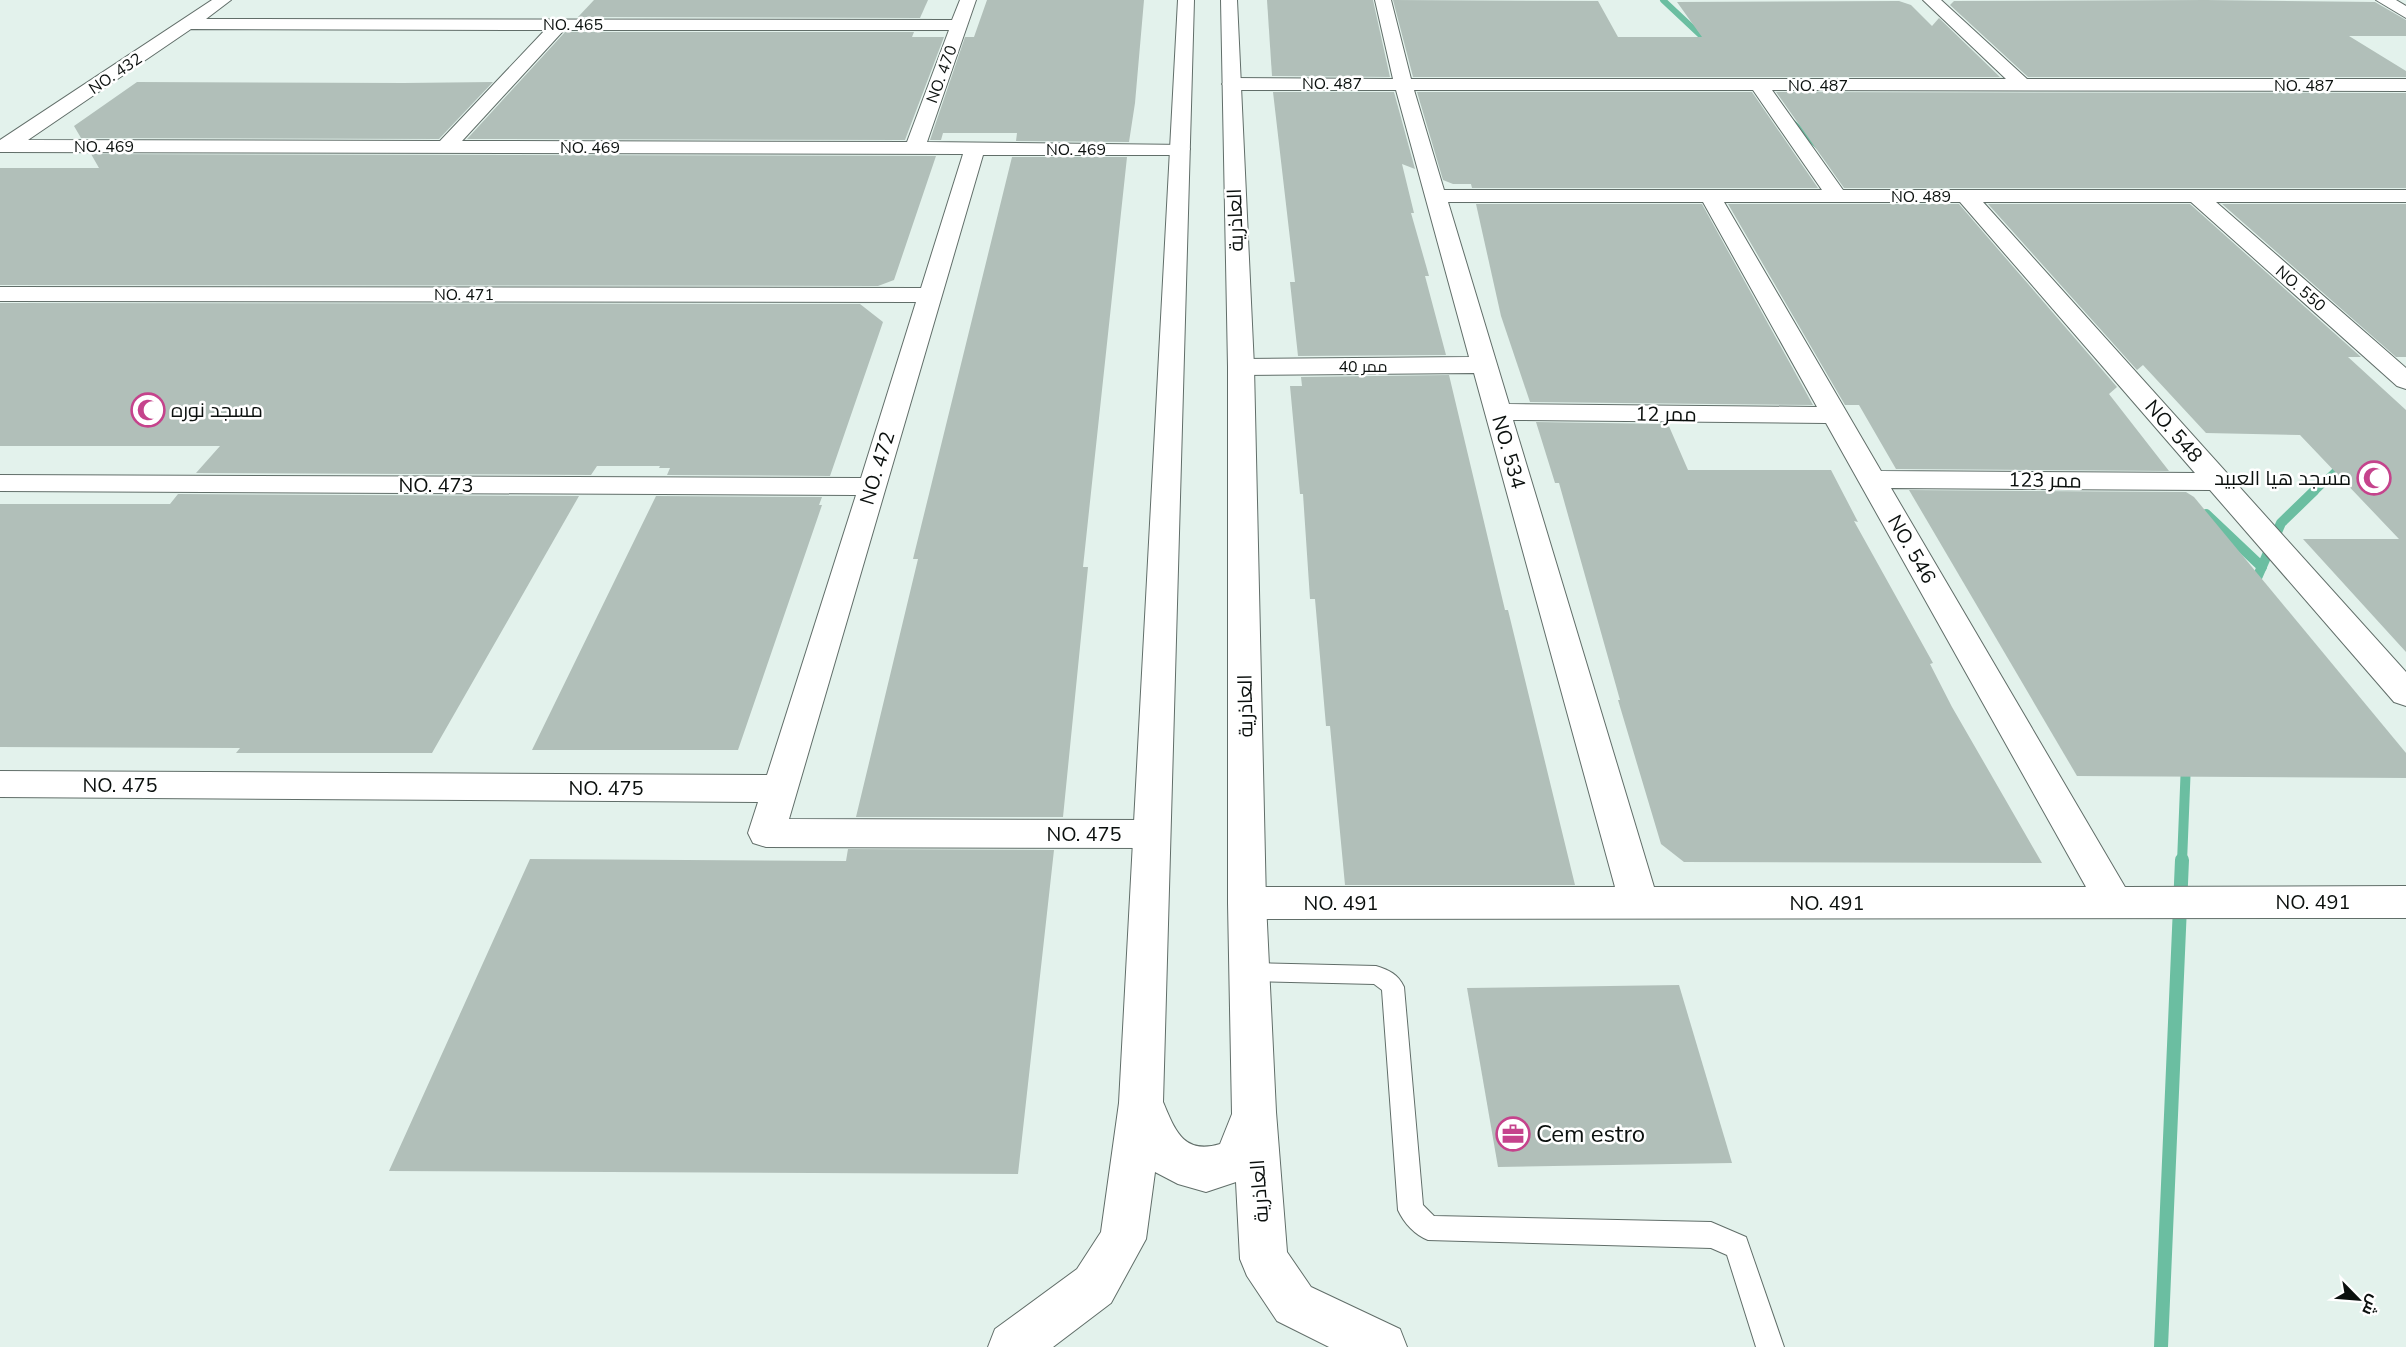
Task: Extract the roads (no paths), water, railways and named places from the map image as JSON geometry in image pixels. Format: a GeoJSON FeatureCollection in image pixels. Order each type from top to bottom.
{"type":"FeatureCollection","features":[{"type":"Feature","properties":{"kind":"street","name":"NO. 432"},"geometry":{"type":"LineString","coordinates":[[3,146],[224,0]]}},
{"type":"Feature","properties":{"kind":"street","name":"NO. 470"},"geometry":{"type":"LineString","coordinates":[[915,148],[968,0]]}},
{"type":"Feature","properties":{"kind":"street","name":"العاذرية"},"geometry":{"type":"LineString","coordinates":[[1186,0],[1201,146],[1241,367],[1247,903],[1254,1112],[1264,1259],[1294,1304],[1382,1347]]}},
{"type":"Feature","properties":{"kind":"street","name":"العاذرية"},"geometry":{"type":"LineString","coordinates":[[1013,1347],[1094,1286],[1124,1239],[1141,1103],[1151,834],[1201,146],[1231,84],[1229,0]]}},
{"type":"Feature","properties":{"kind":"street","name":"NO. 534"},"geometry":{"type":"LineString","coordinates":[[1383,0],[1403,83],[1640,903]]}},
{"type":"Feature","properties":{"kind":"street"},"geometry":{"type":"LineString","coordinates":[[1931,0],[2023,85]]}},
{"type":"Feature","properties":{"kind":"street"},"geometry":{"type":"LineString","coordinates":[[2384,0],[2406,13]]}},
{"type":"Feature","properties":{"kind":"street"},"geometry":{"type":"LineString","coordinates":[[448,24],[468,6]]}},
{"type":"Feature","properties":{"kind":"street"},"geometry":{"type":"LineString","coordinates":[[701,24],[713,8]]}},
{"type":"Feature","properties":{"kind":"street","name":"NO. 465"},"geometry":{"type":"LineString","coordinates":[[188,24],[959,25]]}},
{"type":"Feature","properties":{"kind":"street"},"geometry":{"type":"LineString","coordinates":[[446,147],[560,24]]}},
{"type":"Feature","properties":{"kind":"street","name":"NO. 487"},"geometry":{"type":"LineString","coordinates":[[1231,84],[2406,85]]}},
{"type":"Feature","properties":{"kind":"street"},"geometry":{"type":"LineString","coordinates":[[1758,84],[1838,196]]}},
{"type":"Feature","properties":{"kind":"street","name":"NO. 469"},"geometry":{"type":"LineString","coordinates":[[3,146],[975,148],[1201,146]]}},
{"type":"Feature","properties":{"kind":"street","name":"NO. 472"},"geometry":{"type":"LineString","coordinates":[[781,789],[975,148]]}},
{"type":"Feature","properties":{"kind":"street","name":"NO. 489"},"geometry":{"type":"LineString","coordinates":[[1435,195],[2406,196]]}},
{"type":"Feature","properties":{"kind":"street","name":"NO. 546"},"geometry":{"type":"LineString","coordinates":[[1710,196],[2114,902]]}},
{"type":"Feature","properties":{"kind":"street","name":"NO. 548"},"geometry":{"type":"LineString","coordinates":[[1966,196],[2406,694]]}},
{"type":"Feature","properties":{"kind":"street","name":"NO. 550"},"geometry":{"type":"LineString","coordinates":[[2196,196],[2406,381]]}},
{"type":"Feature","properties":{"kind":"street","name":"NO. 471"},"geometry":{"type":"LineString","coordinates":[[0,294],[929,295]]}},
{"type":"Feature","properties":{"kind":"street","name":"ممر 40"},"geometry":{"type":"LineString","coordinates":[[1241,367],[1484,365]]}},
{"type":"Feature","properties":{"kind":"street","name":"ممر 12"},"geometry":{"type":"LineString","coordinates":[[1498,412],[1835,415]]}},
{"type":"Feature","properties":{"kind":"street","name":"ممر 123"},"geometry":{"type":"LineString","coordinates":[[1872,479],[2218,482]]}},
{"type":"Feature","properties":{"kind":"street","name":"NO. 473"},"geometry":{"type":"LineString","coordinates":[[0,483],[871,487]]}},
{"type":"Feature","properties":{"kind":"street","name":"NO. 475"},"geometry":{"type":"LineString","coordinates":[[0,784],[781,789],[766,833],[1151,834]]}},
{"type":"Feature","properties":{"kind":"street","name":"NO. 491"},"geometry":{"type":"LineString","coordinates":[[1247,903],[2406,902]]}},
{"type":"Feature","properties":{"kind":"street"},"geometry":{"type":"LineString","coordinates":[[1141,1103],[1161,1149],[1178,1162],[1206,1170],[1236,1161],[1254,1112]]}},
{"type":"Feature","properties":{"kind":"lane"},"geometry":{"type":"LineString","coordinates":[[1251,972],[1376,975],[1387,980],[1392,987],[1411,1210],[1428,1228],[1711,1235],[1726,1239],[1737,1246],[1770,1347]]}},
{"type":"Feature","properties":{"kind":"waterway"},"geometry":{"type":"LineString","coordinates":[[1663,0],[1711,45]]}},
{"type":"Feature","properties":{"kind":"waterway"},"geometry":{"type":"LineString","coordinates":[[1790,120],[1818,146]]}},
{"type":"Feature","properties":{"kind":"waterway"},"geometry":{"type":"LineString","coordinates":[[2313,493],[2345,462]]}},
{"type":"Feature","properties":{"kind":"waterway"},"geometry":{"type":"LineString","coordinates":[[2262,567],[2281,523],[2314,491]]}},
{"type":"Feature","properties":{"kind":"waterway"},"geometry":{"type":"LineString","coordinates":[[2206,514],[2262,567]]}},
{"type":"Feature","properties":{"kind":"waterway"},"geometry":{"type":"LineString","coordinates":[[2253,587],[2262,567]]}},
{"type":"Feature","properties":{"kind":"waterway"},"geometry":{"type":"LineString","coordinates":[[2182,862],[2186,763]]}},
{"type":"Feature","properties":{"kind":"waterway"},"geometry":{"type":"LineString","coordinates":[[2161,1347],[2182,860]]}},
{"type":"Feature","properties":{"kind":"place","name":"مسجد نوره"},"geometry":{"type":"Point","coordinates":[148,410]}},
{"type":"Feature","properties":{"kind":"place","name":"مسجد هيا العبيد"},"geometry":{"type":"Point","coordinates":[2374,478]}},
{"type":"Feature","properties":{"kind":"place","name":"Cem estro"},"geometry":{"type":"Point","coordinates":[1513,1134]}}]}
